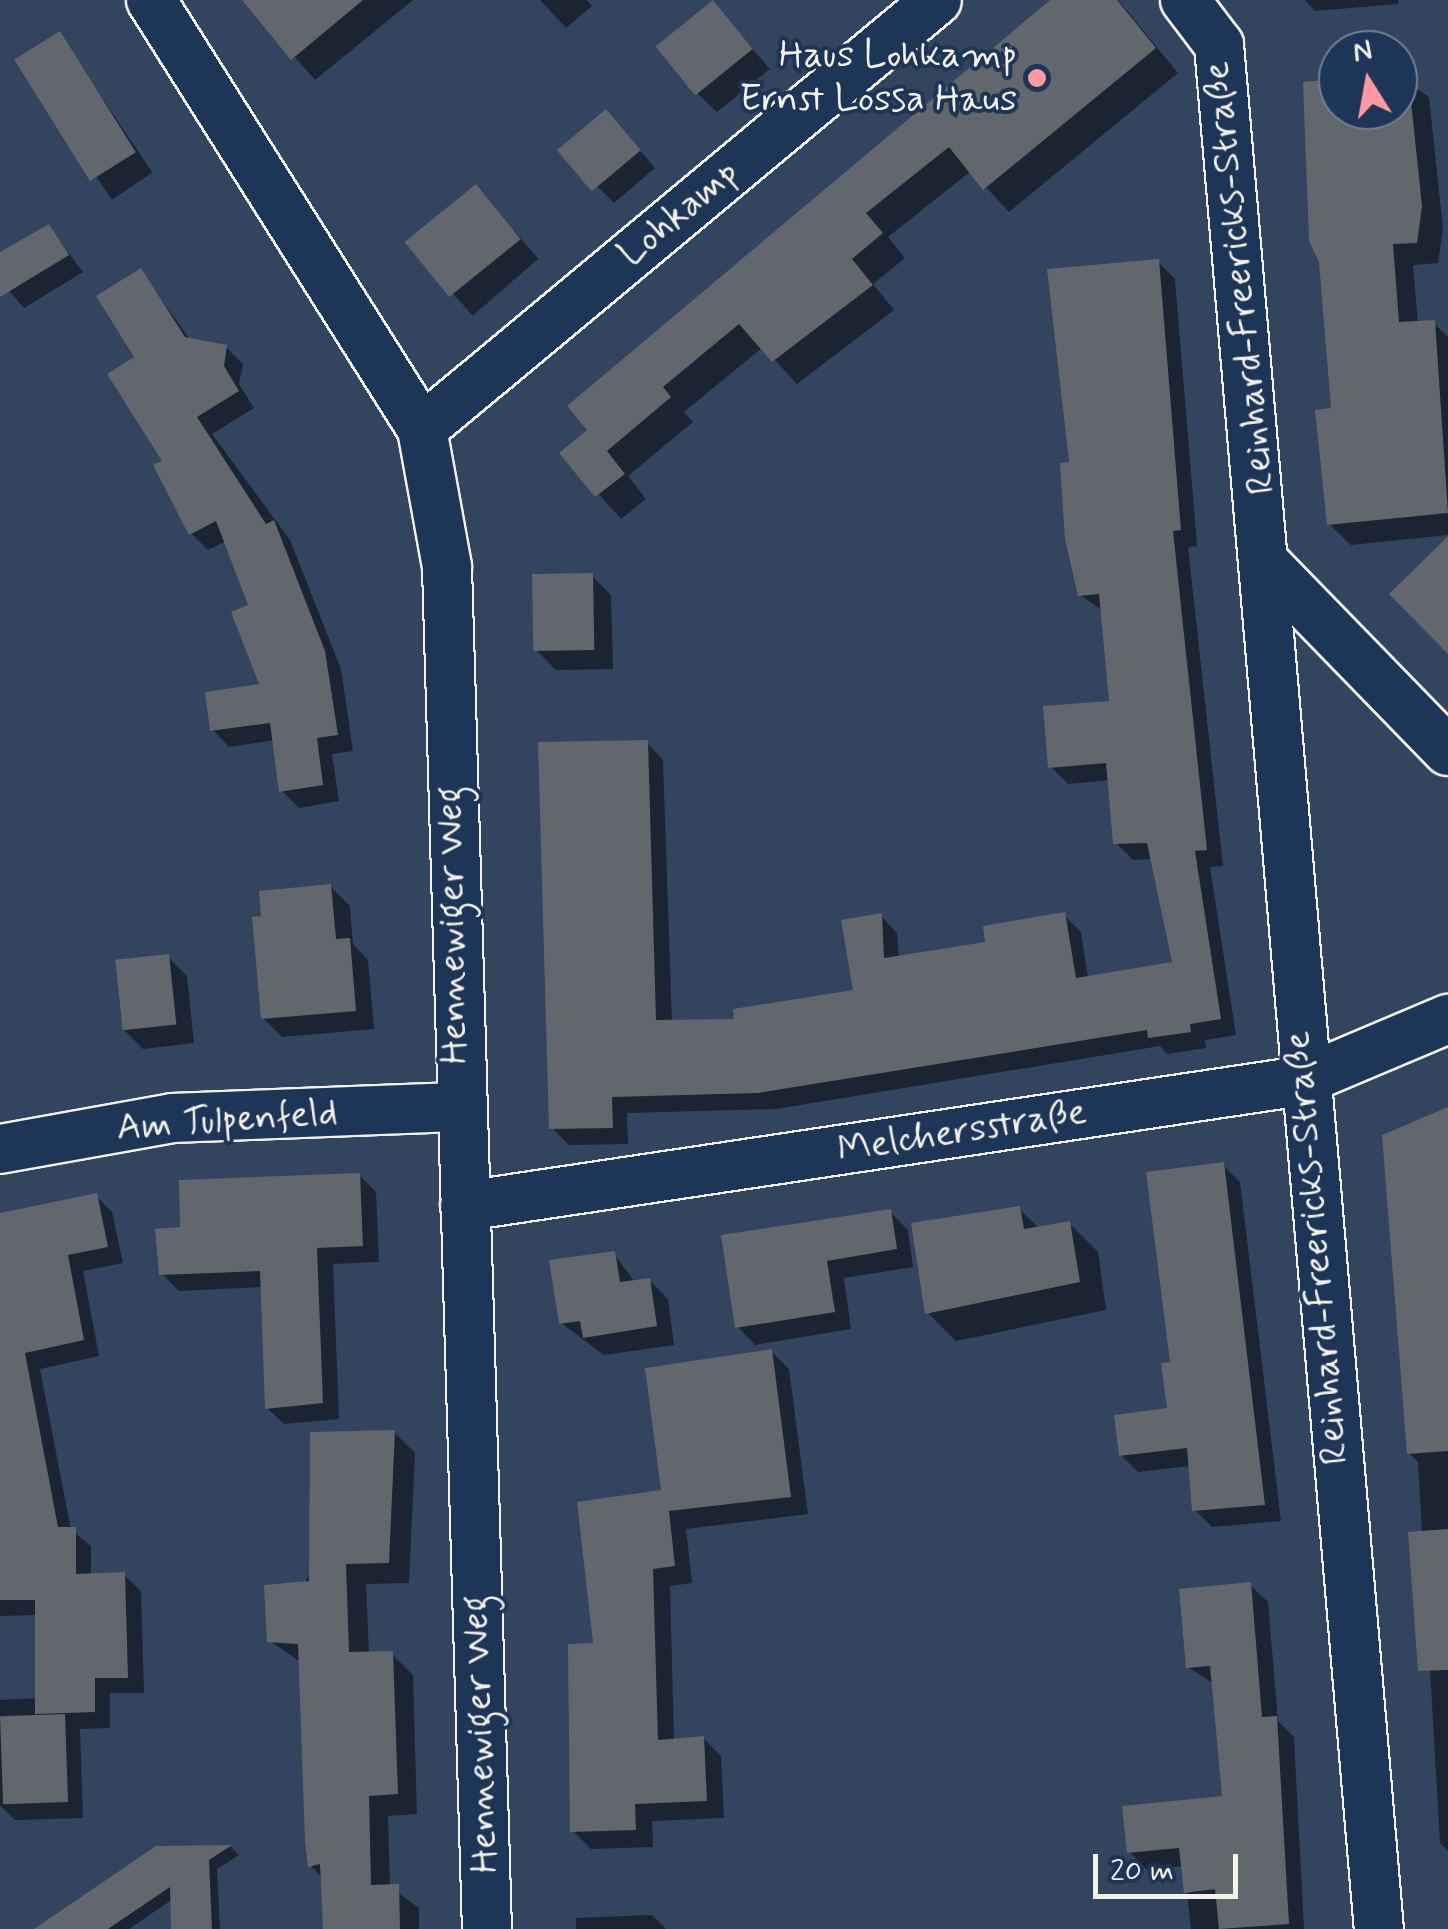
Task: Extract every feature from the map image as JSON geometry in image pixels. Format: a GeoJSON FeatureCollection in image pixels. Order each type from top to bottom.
{"type":"FeatureCollection","features":[{"type":"Feature","properties":{"kind":"street","name":"Hennewiger Weg"},"geometry":{"type":"LineString","coordinates":[[151,0],[422,430],[447,567],[456,1108],[465,1206],[486,1929]]}},
{"type":"Feature","properties":{"kind":"street","name":"Lohkamp"},"geometry":{"type":"LineString","coordinates":[[422,430],[937,0]]}},
{"type":"Feature","properties":{"kind":"street","name":"Reinhard-Freericks-Straße"},"geometry":{"type":"LineString","coordinates":[[1186,0],[1219,44],[1268,566],[1301,1081],[1378,1929]]}},
{"type":"Feature","properties":{"kind":"street"},"geometry":{"type":"LineString","coordinates":[[1268,566],[1448,750]]}},
{"type":"Feature","properties":{"kind":"street","name":"Melchersstraße"},"geometry":{"type":"LineString","coordinates":[[465,1206],[1301,1081],[1448,1018]]}},
{"type":"Feature","properties":{"kind":"street","name":"Am Tulpenfeld"},"geometry":{"type":"LineString","coordinates":[[0,1149],[172,1118],[456,1108]]}},
{"type":"Feature","properties":{"kind":"building"},"geometry":{"type":"Polygon","coordinates":[[[242,0],[363,0],[291,60],[242,0]]]}},
{"type":"Feature","properties":{"kind":"building"},"geometry":{"type":"Polygon","coordinates":[[[713,0],[753,49],[695,96],[655,47],[713,0]]]}},
{"type":"Feature","properties":{"kind":"building"},"geometry":{"type":"Polygon","coordinates":[[[1050,0],[1117,0],[1156,48],[983,190],[949,147],[866,213],[883,233],[852,259],[873,285],[772,362],[739,324],[663,387],[671,397],[607,451],[625,474],[595,497],[559,453],[587,430],[567,406],[1050,0]]]}},
{"type":"Feature","properties":{"kind":"building"},"geometry":{"type":"Polygon","coordinates":[[[60,31],[136,152],[90,181],[14,60],[60,31]]]}},
{"type":"Feature","properties":{"kind":"building"},"geometry":{"type":"Polygon","coordinates":[[[1318,81],[1318,130],[1414,130],[1422,206],[1417,243],[1393,244],[1399,322],[1435,320],[1448,513],[1327,525],[1315,410],[1331,408],[1319,262],[1309,241],[1303,82],[1318,81]]]}},
{"type":"Feature","properties":{"kind":"building"},"geometry":{"type":"Polygon","coordinates":[[[606,109],[641,150],[592,192],[557,150],[606,109]]]}},
{"type":"Feature","properties":{"kind":"building"},"geometry":{"type":"Polygon","coordinates":[[[476,184],[521,239],[449,297],[405,242],[476,184]]]}},
{"type":"Feature","properties":{"kind":"building"},"geometry":{"type":"Polygon","coordinates":[[[49,224],[69,255],[0,297],[0,252],[49,224]]]}},
{"type":"Feature","properties":{"kind":"building"},"geometry":{"type":"Polygon","coordinates":[[[1159,259],[1181,530],[1173,531],[1207,850],[1195,851],[1221,1019],[1190,1024],[1191,1032],[1148,1038],[1147,1030],[758,1093],[612,1097],[613,1128],[549,1129],[538,742],[648,740],[656,1020],[734,1019],[733,1009],[853,990],[841,920],[882,913],[884,958],[985,942],[983,926],[1065,912],[1076,978],[1172,962],[1147,843],[1113,844],[1106,763],[1048,768],[1043,706],[1109,701],[1099,594],[1078,596],[1065,539],[1060,463],[1069,462],[1047,269],[1159,259]]]}},
{"type":"Feature","properties":{"kind":"building"},"geometry":{"type":"Polygon","coordinates":[[[141,268],[185,337],[227,345],[224,366],[239,391],[197,417],[266,524],[274,520],[325,651],[338,735],[317,738],[323,785],[279,792],[270,723],[210,731],[205,692],[259,684],[231,612],[248,605],[216,521],[189,535],[153,465],[162,461],[107,374],[134,357],[96,296],[141,268]]]}},
{"type":"Feature","properties":{"kind":"building"},"geometry":{"type":"Polygon","coordinates":[[[1448,536],[1448,654],[1389,594],[1448,536]]]}},
{"type":"Feature","properties":{"kind":"building"},"geometry":{"type":"Polygon","coordinates":[[[593,573],[594,650],[533,651],[532,574],[593,573]]]}},
{"type":"Feature","properties":{"kind":"building"},"geometry":{"type":"Polygon","coordinates":[[[331,884],[336,939],[350,938],[356,1011],[261,1019],[252,917],[261,916],[259,891],[331,884]]]}},
{"type":"Feature","properties":{"kind":"building"},"geometry":{"type":"Polygon","coordinates":[[[169,954],[176,1025],[123,1030],[115,960],[169,954]]]}},
{"type":"Feature","properties":{"kind":"building"},"geometry":{"type":"Polygon","coordinates":[[[1448,1107],[1448,1451],[1407,1454],[1382,1135],[1448,1107]]]}},
{"type":"Feature","properties":{"kind":"building"},"geometry":{"type":"Polygon","coordinates":[[[1224,1162],[1265,1505],[1192,1511],[1187,1448],[1119,1456],[1114,1415],[1167,1408],[1161,1363],[1170,1362],[1146,1172],[1224,1162]]]}},
{"type":"Feature","properties":{"kind":"building"},"geometry":{"type":"Polygon","coordinates":[[[360,1173],[363,1246],[317,1248],[323,1403],[265,1409],[260,1271],[159,1275],[155,1229],[180,1227],[179,1180],[360,1173]]]}},
{"type":"Feature","properties":{"kind":"building"},"geometry":{"type":"Polygon","coordinates":[[[97,1193],[108,1247],[68,1255],[84,1340],[25,1353],[58,1527],[76,1527],[76,1574],[125,1572],[128,1678],[95,1678],[95,1712],[35,1714],[35,1600],[0,1600],[0,1213],[97,1193]]]}},
{"type":"Feature","properties":{"kind":"building"},"geometry":{"type":"Polygon","coordinates":[[[1020,1206],[1024,1229],[1070,1221],[1080,1282],[925,1314],[911,1223],[1020,1206]]]}},
{"type":"Feature","properties":{"kind":"building"},"geometry":{"type":"Polygon","coordinates":[[[891,1209],[897,1249],[827,1261],[835,1312],[735,1328],[721,1235],[891,1209]]]}},
{"type":"Feature","properties":{"kind":"building"},"geometry":{"type":"Polygon","coordinates":[[[615,1251],[620,1282],[650,1278],[657,1326],[583,1338],[580,1321],[559,1324],[549,1260],[615,1251]]]}},
{"type":"Feature","properties":{"kind":"building"},"geometry":{"type":"Polygon","coordinates":[[[772,1349],[791,1497],[669,1511],[675,1566],[653,1569],[658,1740],[704,1736],[707,1801],[635,1804],[636,1830],[570,1832],[568,1644],[593,1643],[577,1502],[661,1490],[645,1368],[772,1349]]]}},
{"type":"Feature","properties":{"kind":"building"},"geometry":{"type":"Polygon","coordinates":[[[395,1430],[389,1563],[346,1564],[349,1652],[393,1651],[398,1794],[369,1796],[371,1885],[399,1884],[400,1929],[323,1929],[320,1864],[308,1867],[305,1841],[298,1644],[267,1642],[264,1585],[309,1581],[310,1432],[395,1430]]]}},
{"type":"Feature","properties":{"kind":"building"},"geometry":{"type":"Polygon","coordinates":[[[1448,1529],[1448,1670],[1418,1671],[1408,1532],[1448,1529]]]}},
{"type":"Feature","properties":{"kind":"building"},"geometry":{"type":"Polygon","coordinates":[[[1251,1582],[1262,1717],[1277,1716],[1289,1924],[1219,1929],[1215,1889],[1184,1893],[1179,1848],[1127,1853],[1122,1806],[1222,1796],[1210,1666],[1186,1668],[1179,1589],[1251,1582]]]}},
{"type":"Feature","properties":{"kind":"building"},"geometry":{"type":"Polygon","coordinates":[[[65,1714],[68,1802],[3,1804],[0,1716],[65,1714]]]}},
{"type":"Feature","properties":{"kind":"building"},"geometry":{"type":"Polygon","coordinates":[[[232,1845],[209,1860],[212,1929],[171,1929],[170,1887],[108,1929],[34,1929],[156,1846],[232,1845]]]}},
{"type":"Feature","properties":{"kind":"place","name":"Haus Lohkamp Ernst Lossa Haus"},"geometry":{"type":"Point","coordinates":[1037,78]}}]}
